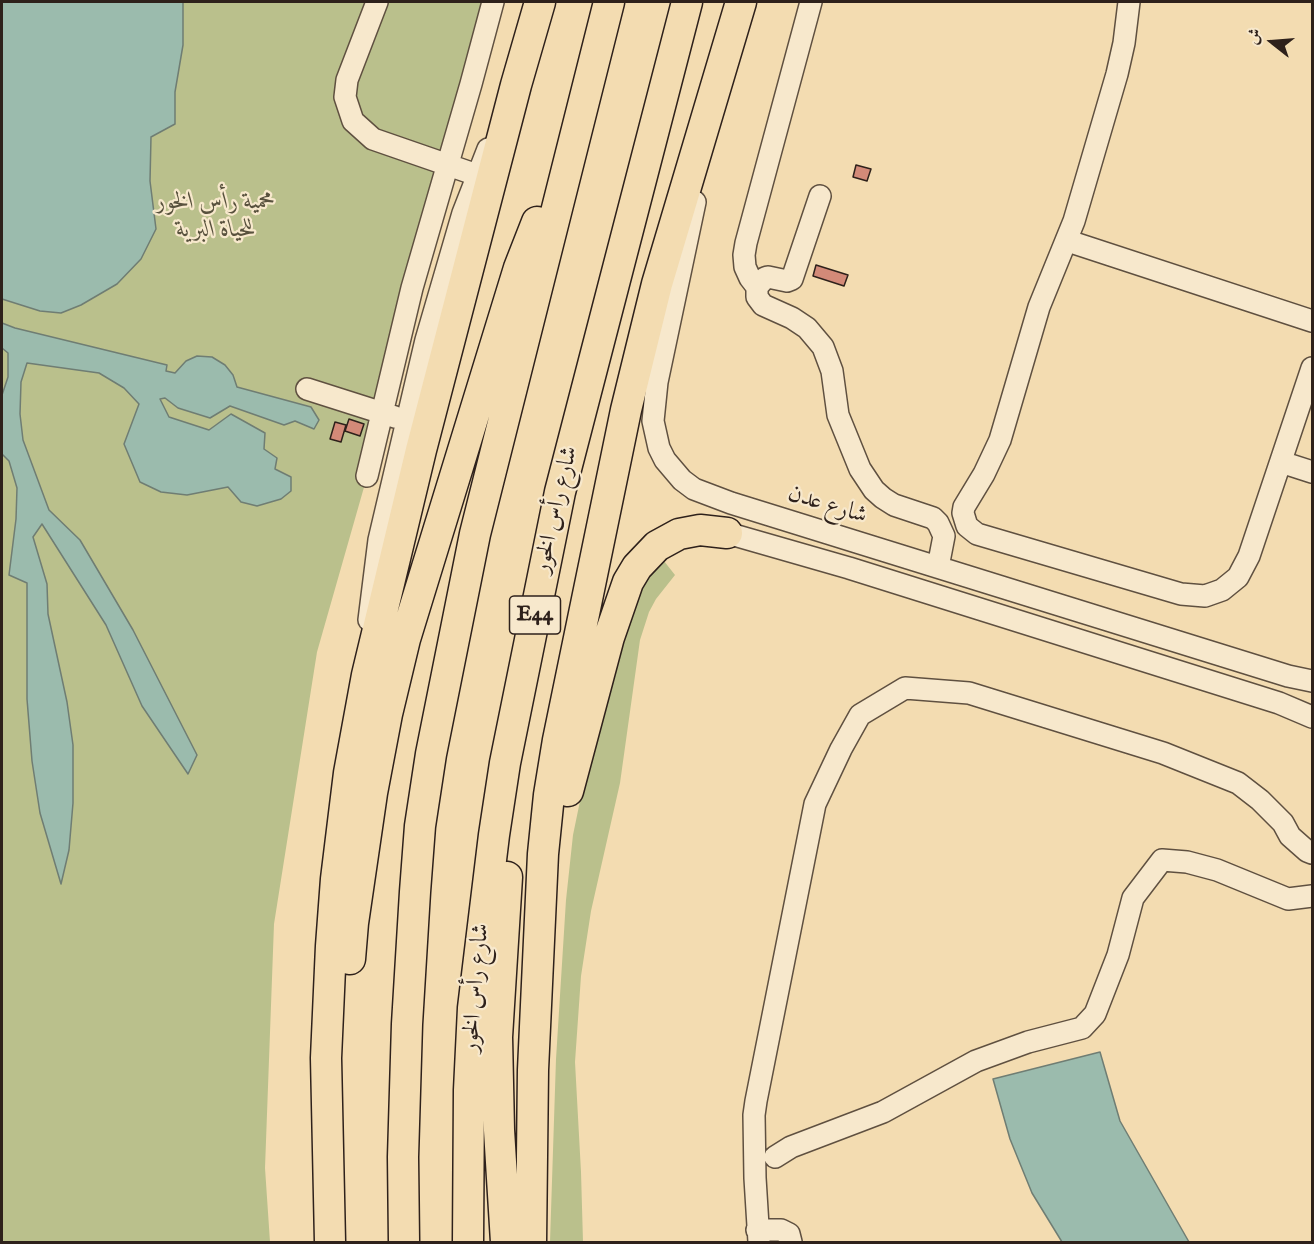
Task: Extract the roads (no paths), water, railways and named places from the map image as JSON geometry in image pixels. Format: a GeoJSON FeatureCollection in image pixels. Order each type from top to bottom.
{"type":"FeatureCollection","features":[{"type":"Feature","properties":{"kind":"highway"},"geometry":{"type":"LineString","coordinates":[[330,1242],[326,1058],[336,879],[349,773],[367,675],[429,416],[540,2]]}},
{"type":"Feature","properties":{"kind":"highway"},"geometry":{"type":"LineString","coordinates":[[404,1242],[403,1157],[407,1024],[420,826],[431,754],[475,534],[609,2]]}},
{"type":"Feature","properties":{"kind":"highway","name":"شارع رأس الخور"},"geometry":{"type":"LineString","coordinates":[[468,1242],[469,1090],[473,1008],[488,876],[506,763],[560,492],[687,2]]}},
{"type":"Feature","properties":{"kind":"highway"},"geometry":{"type":"LineString","coordinates":[[531,1242],[533,1070],[543,854],[549,795],[572,670],[626,410],[657,284],[741,2]]}},
{"type":"Feature","properties":{"kind":"highway"},"geometry":{"type":"LineString","coordinates":[[330,1177],[339,1110],[353,923],[372,793],[387,714],[426,565],[519,268],[541,211],[565,172]]}},
{"type":"Feature","properties":{"kind":"highway"},"geometry":{"type":"LineString","coordinates":[[541,929],[574,763],[609,637],[628,582],[647,554],[679,534],[700,530],[727,533]]}},
{"type":"Feature","properties":{"kind":"highway"},"geometry":{"type":"LineString","coordinates":[[506,763],[509,832],[497,1037],[497,1084],[506,1242]]}},
{"type":"Feature","properties":{"kind":"street"},"geometry":{"type":"LineString","coordinates":[[377,2],[346,80],[345,97],[349,113],[359,128],[373,139],[477,175]]}},
{"type":"Feature","properties":{"kind":"street"},"geometry":{"type":"LineString","coordinates":[[367,476],[412,288],[492,2]]}},
{"type":"Feature","properties":{"kind":"street"},"geometry":{"type":"LineString","coordinates":[[811,2],[746,243],[745,267],[757,287],[759,301],[807,328],[823,347],[831,371],[835,400],[843,429],[866,480],[874,490],[894,505],[926,515],[938,523],[944,536],[938,567]]}},
{"type":"Feature","properties":{"kind":"street"},"geometry":{"type":"LineString","coordinates":[[1129,2],[1124,43],[1117,74],[1068,241],[1039,307],[1000,440],[984,474],[963,507],[964,520],[977,534],[1181,594],[1205,596],[1222,590],[1238,577],[1250,556],[1312,368]]}},
{"type":"Feature","properties":{"kind":"street"},"geometry":{"type":"LineString","coordinates":[[367,675],[369,616],[378,549],[406,421],[451,253],[477,175],[516,85]]}},
{"type":"Feature","properties":{"kind":"street","name":"شارع عدن"},"geometry":{"type":"LineString","coordinates":[[704,124],[699,181],[654,402],[655,435],[665,460],[682,480],[694,489],[709,495],[1266,669],[1312,681]]}},
{"type":"Feature","properties":{"kind":"street"},"geometry":{"type":"LineString","coordinates":[[757,287],[768,277],[787,281],[792,279],[820,196]]}},
{"type":"Feature","properties":{"kind":"street"},"geometry":{"type":"LineString","coordinates":[[1068,241],[1312,321]]}},
{"type":"Feature","properties":{"kind":"street"},"geometry":{"type":"LineString","coordinates":[[307,389],[406,421]]}},
{"type":"Feature","properties":{"kind":"street"},"geometry":{"type":"LineString","coordinates":[[1281,462],[1312,472]]}},
{"type":"Feature","properties":{"kind":"street"},"geometry":{"type":"LineString","coordinates":[[727,533],[849,568],[1279,703],[1312,717]]}},
{"type":"Feature","properties":{"kind":"street"},"geometry":{"type":"LineString","coordinates":[[791,1242],[789,1234],[781,1230],[758,1236],[754,1115],[815,804],[860,715],[905,688],[969,693],[1163,753],[1238,783],[1260,800],[1283,823],[1290,836],[1312,853]]}},
{"type":"Feature","properties":{"kind":"street"},"geometry":{"type":"LineString","coordinates":[[775,1157],[801,1143],[883,1112],[976,1061],[1028,1042],[1082,1028],[1095,1014],[1099,1004],[1118,955],[1133,898],[1162,860],[1187,862],[1217,870],[1288,898],[1312,896]]}},
{"type":"Feature","properties":{"kind":"park label","name":"محمية رأس الخور للحياة البرية"},"geometry":{"type":"Point","coordinates":[216,217]}}]}
